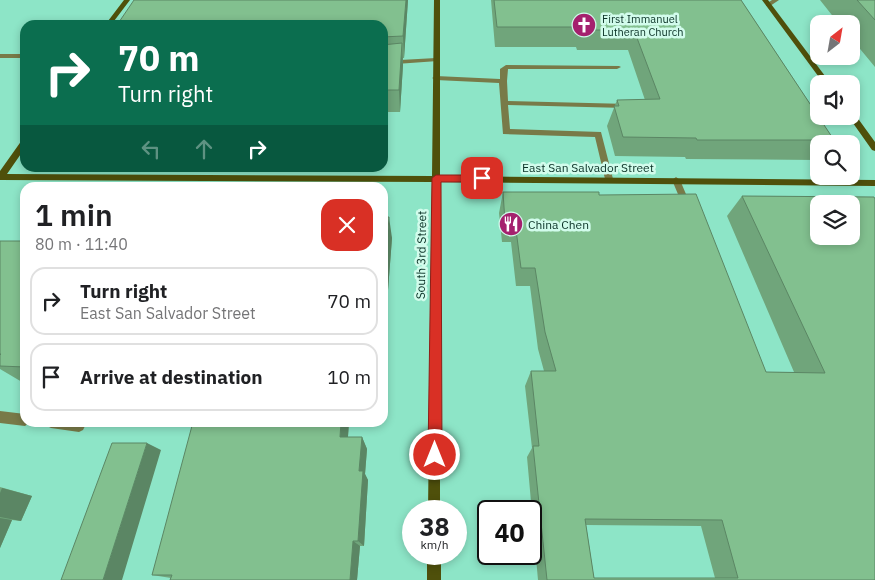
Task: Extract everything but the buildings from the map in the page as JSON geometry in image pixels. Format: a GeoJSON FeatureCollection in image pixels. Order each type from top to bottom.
{"type":"FeatureCollection","features":[{"type":"Feature","properties":{"kind":"street"},"geometry":{"type":"LineString","coordinates":[[112,20],[127,0]]}},
{"type":"Feature","properties":{"kind":"street","name":"South 3rd Street"},"geometry":{"type":"LineString","coordinates":[[434,500],[437,0]]}},
{"type":"Feature","properties":{"kind":"street"},"geometry":{"type":"LineString","coordinates":[[766,2],[821,75]]}},
{"type":"Feature","properties":{"kind":"street"},"geometry":{"type":"LineString","coordinates":[[858,125],[875,148]]}},
{"type":"Feature","properties":{"kind":"street"},"geometry":{"type":"LineString","coordinates":[[0,177],[20,149]]}},
{"type":"Feature","properties":{"kind":"street","name":"East San Salvador Street"},"geometry":{"type":"LineString","coordinates":[[0,177],[609,179],[875,184]]}},
{"type":"Feature","properties":{"kind":"street"},"geometry":{"type":"LineString","coordinates":[[434,565],[434,580]]}},
{"type":"Feature","properties":{"kind":"lane"},"geometry":{"type":"LineString","coordinates":[[766,2],[776,0]]}},
{"type":"Feature","properties":{"kind":"lane"},"geometry":{"type":"LineString","coordinates":[[0,56],[20,56]]}},
{"type":"Feature","properties":{"kind":"lane"},"geometry":{"type":"LineString","coordinates":[[388,64],[436,60]]}},
{"type":"Feature","properties":{"kind":"lane"},"geometry":{"type":"LineString","coordinates":[[609,179],[598,134],[506,132],[503,81],[504,68],[506,67],[617,67]]}},
{"type":"Feature","properties":{"kind":"lane"},"geometry":{"type":"LineString","coordinates":[[436,78],[503,81]]}},
{"type":"Feature","properties":{"kind":"lane"},"geometry":{"type":"LineString","coordinates":[[505,103],[632,106]]}},
{"type":"Feature","properties":{"kind":"lane"},"geometry":{"type":"LineString","coordinates":[[676,180],[690,214]]}},
{"type":"Feature","properties":{"kind":"lane"},"geometry":{"type":"LineString","coordinates":[[0,417],[20,419]]}},
{"type":"Feature","properties":{"kind":"place","name":"First Immanuel Lutheran Church"},"geometry":{"type":"Point","coordinates":[584,25]}},
{"type":"Feature","properties":{"kind":"place","name":"China Chen"},"geometry":{"type":"Point","coordinates":[511,224]}},
{"type":"Feature","properties":{"kind":"route"},"geometry":{"type":"LineString","coordinates":[[435,455],[436,178],[482,178]]}}]}
